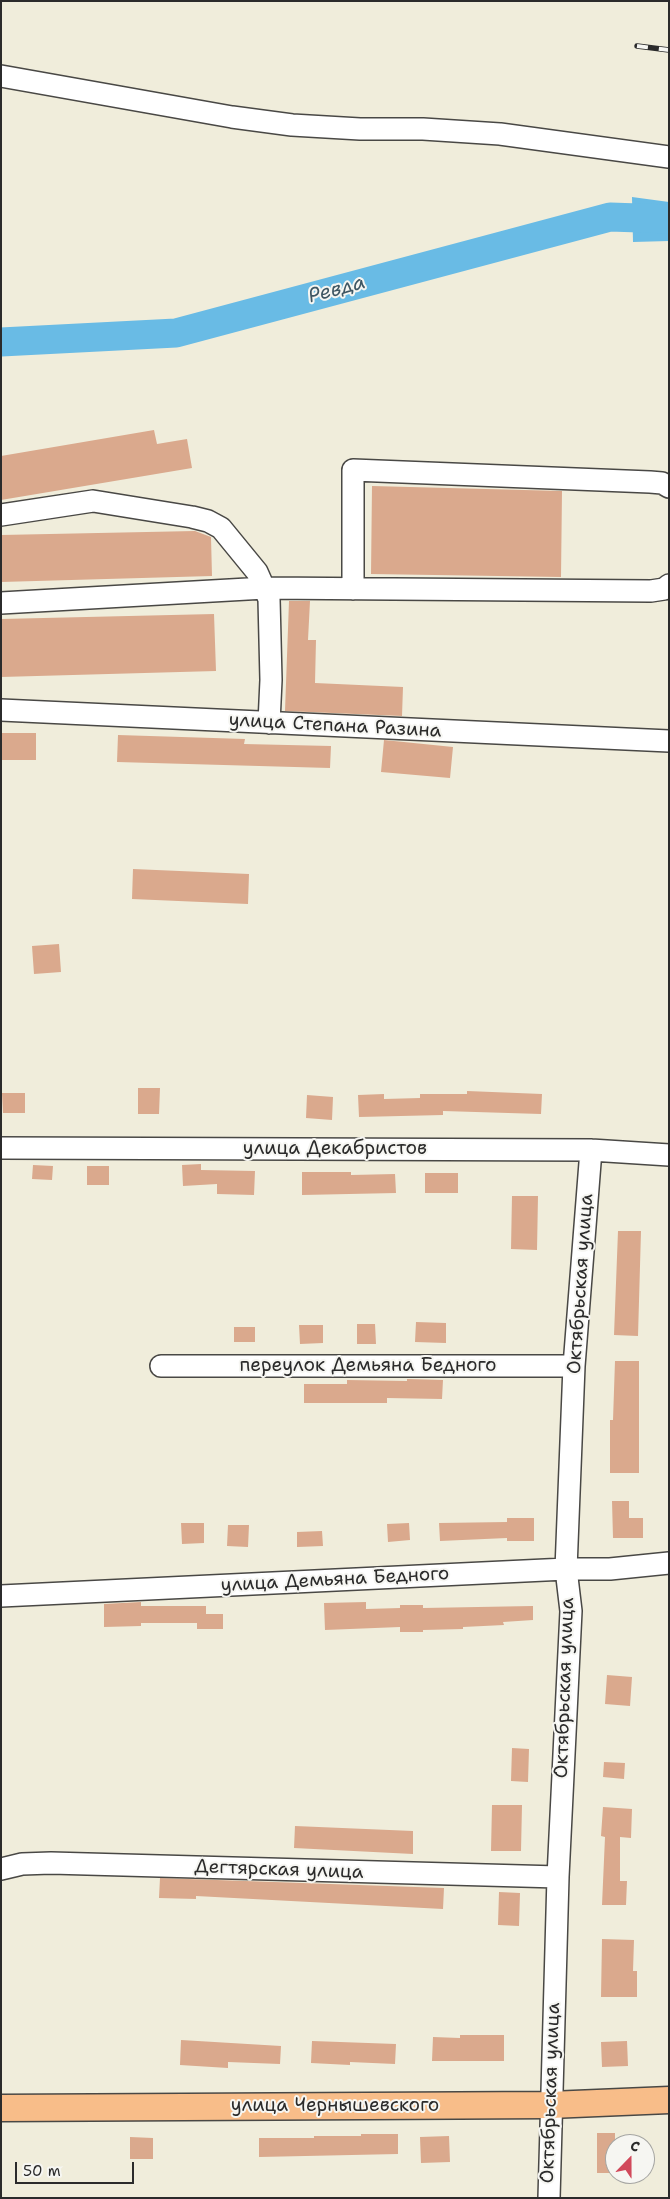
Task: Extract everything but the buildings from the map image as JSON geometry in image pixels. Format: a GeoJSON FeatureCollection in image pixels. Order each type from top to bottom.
{"type":"FeatureCollection","features":[{"type":"Feature","properties":{"kind":"main road","name":"улица Чернышевского"},"geometry":{"type":"LineString","coordinates":[[1,2108],[550,2105],[669,2100]]}},
{"type":"Feature","properties":{"kind":"street"},"geometry":{"type":"LineString","coordinates":[[1,76],[232,117],[292,125],[360,129],[423,129],[500,134],[669,157]]}},
{"type":"Feature","properties":{"kind":"street"},"geometry":{"type":"LineString","coordinates":[[353,589],[353,470],[650,482],[662,483],[669,487]]}},
{"type":"Feature","properties":{"kind":"street"},"geometry":{"type":"LineString","coordinates":[[1,514],[93,501],[208,521],[221,528],[257,572],[265,588],[270,614],[271,680],[269,723]]}},
{"type":"Feature","properties":{"kind":"street"},"geometry":{"type":"LineString","coordinates":[[1,603],[265,588],[651,591],[664,589],[669,585]]}},
{"type":"Feature","properties":{"kind":"street","name":"улица Степана Разина"},"geometry":{"type":"LineString","coordinates":[[1,710],[669,741]]}},
{"type":"Feature","properties":{"kind":"street","name":"улица Декабристов"},"geometry":{"type":"LineString","coordinates":[[1,1148],[591,1150],[669,1155]]}},
{"type":"Feature","properties":{"kind":"street","name":"Октябрьская улица"},"geometry":{"type":"LineString","coordinates":[[549,2198],[550,2105],[558,1877],[570,1611],[566,1569],[574,1366],[591,1150]]}},
{"type":"Feature","properties":{"kind":"street","name":"переулок Демьяна Бедного"},"geometry":{"type":"LineString","coordinates":[[161,1366],[574,1366]]}},
{"type":"Feature","properties":{"kind":"street","name":"улица Демьяна Бедного"},"geometry":{"type":"LineString","coordinates":[[1,1596],[566,1569],[610,1569],[669,1563]]}},
{"type":"Feature","properties":{"kind":"street","name":"Дегтярская улица"},"geometry":{"type":"LineString","coordinates":[[1,1869],[22,1864],[51,1863],[558,1877]]}},
{"type":"Feature","properties":{"kind":"water"},"geometry":{"type":"Polygon","coordinates":[[[632,197],[669,202],[669,241],[633,242],[632,197]]]}},
{"type":"Feature","properties":{"kind":"waterway","name":"Ревда"},"geometry":{"type":"LineString","coordinates":[[1,342],[176,333],[610,217],[669,219]]}},
{"type":"Feature","properties":{"kind":"railway"},"geometry":{"type":"LineString","coordinates":[[637,46],[669,50]]}}]}
